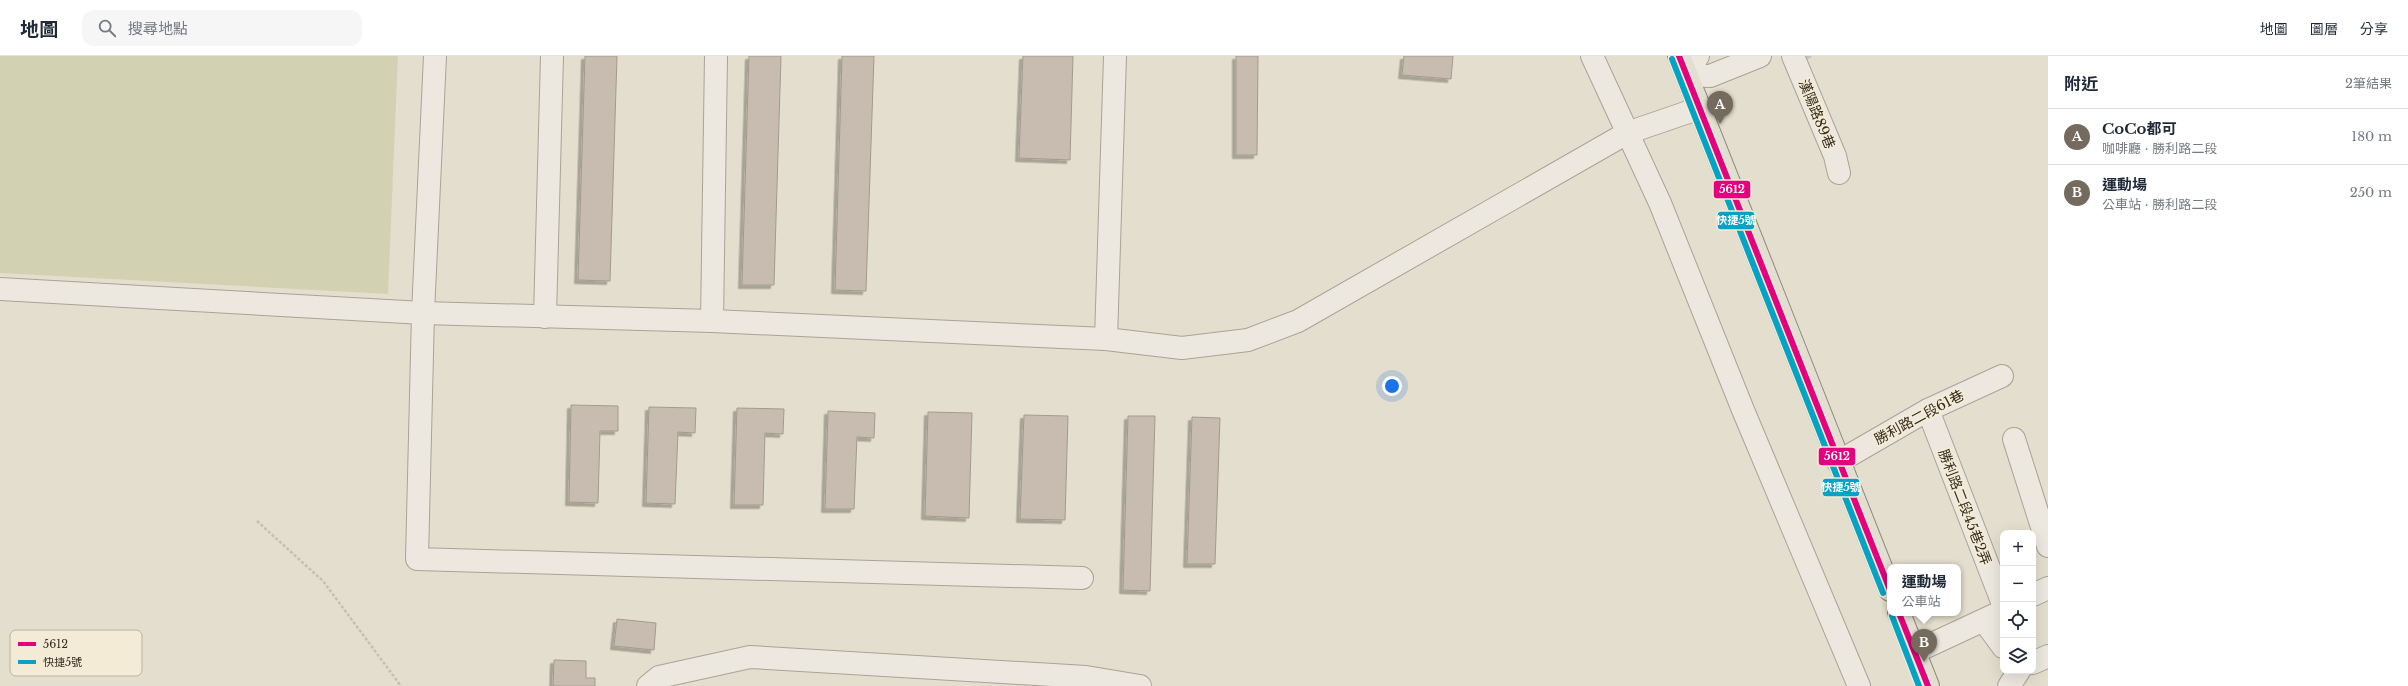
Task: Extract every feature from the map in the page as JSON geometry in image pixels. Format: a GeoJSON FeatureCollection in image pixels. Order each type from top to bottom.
{"type":"FeatureCollection","features":[{"type":"Feature","properties":{"kind":"main road"},"geometry":{"type":"LineString","coordinates":[[1683,66],[1838,462],[1887,583]]}},
{"type":"Feature","properties":{"kind":"main road"},"geometry":{"type":"LineString","coordinates":[[1900,616],[1928,686]]}},
{"type":"Feature","properties":{"kind":"street"},"geometry":{"type":"LineString","coordinates":[[435,56],[424,314],[417,559],[1082,578]]}},
{"type":"Feature","properties":{"kind":"street"},"geometry":{"type":"LineString","coordinates":[[545,317],[552,56]]}},
{"type":"Feature","properties":{"kind":"street"},"geometry":{"type":"LineString","coordinates":[[712,321],[716,56]]}},
{"type":"Feature","properties":{"kind":"street"},"geometry":{"type":"LineString","coordinates":[[1106,338],[1115,56]]}},
{"type":"Feature","properties":{"kind":"street"},"geometry":{"type":"LineString","coordinates":[[1592,56],[1660,203],[1743,410],[1859,686]]}},
{"type":"Feature","properties":{"kind":"street"},"geometry":{"type":"LineString","coordinates":[[1683,66],[1698,56]]}},
{"type":"Feature","properties":{"kind":"street"},"geometry":{"type":"LineString","coordinates":[[1683,66],[1710,76],[1760,56]]}},
{"type":"Feature","properties":{"kind":"street","name":"漢陽路89巷"},"geometry":{"type":"LineString","coordinates":[[1794,56],[1835,156],[1839,173]]}},
{"type":"Feature","properties":{"kind":"street"},"geometry":{"type":"LineString","coordinates":[[0,289],[424,314],[712,321],[1106,338],[1182,348],[1248,340],[1298,321],[1627,133],[1700,108]]}},
{"type":"Feature","properties":{"kind":"street","name":"勝利路二段61巷"},"geometry":{"type":"LineString","coordinates":[[1838,462],[1928,410],[2002,376]]}},
{"type":"Feature","properties":{"kind":"street","name":"勝利路二段45巷2弄"},"geometry":{"type":"LineString","coordinates":[[1928,410],[2002,602]]}},
{"type":"Feature","properties":{"kind":"street"},"geometry":{"type":"LineString","coordinates":[[2014,439],[2048,546]]}},
{"type":"Feature","properties":{"kind":"street"},"geometry":{"type":"LineString","coordinates":[[2036,594],[2048,588]]}},
{"type":"Feature","properties":{"kind":"street"},"geometry":{"type":"LineString","coordinates":[[1915,652],[2000,613]]}},
{"type":"Feature","properties":{"kind":"street"},"geometry":{"type":"LineString","coordinates":[[1984,621],[2000,643]]}},
{"type":"Feature","properties":{"kind":"street"},"geometry":{"type":"LineString","coordinates":[[2036,662],[2048,656]]}},
{"type":"Feature","properties":{"kind":"street"},"geometry":{"type":"LineString","coordinates":[[648,686],[659,677],[750,658],[1086,677],[1140,686]]}},
{"type":"Feature","properties":{"kind":"street"},"geometry":{"type":"LineString","coordinates":[[2009,686],[2018,674]]}},
{"type":"Feature","properties":{"kind":"street"},"geometry":{"type":"LineString","coordinates":[[2021,674],[2027,686]]}},
{"type":"Feature","properties":{"kind":"path"},"geometry":{"type":"LineString","coordinates":[[257,521],[323,581],[401,686]]}},
{"type":"Feature","properties":{"kind":"green space"},"geometry":{"type":"Polygon","coordinates":[[[0,56],[398,56],[388,294],[0,273],[0,56]]]}},
{"type":"Feature","properties":{"kind":"building"},"geometry":{"type":"Polygon","coordinates":[[[585,56],[617,56],[610,281],[578,280],[585,56]]]}},
{"type":"Feature","properties":{"kind":"building"},"geometry":{"type":"Polygon","coordinates":[[[749,56],[781,56],[774,285],[742,285],[749,56]]]}},
{"type":"Feature","properties":{"kind":"building"},"geometry":{"type":"Polygon","coordinates":[[[842,56],[874,56],[866,291],[835,290],[842,56]]]}},
{"type":"Feature","properties":{"kind":"building"},"geometry":{"type":"Polygon","coordinates":[[[1023,56],[1073,56],[1070,160],[1019,158],[1023,56]]]}},
{"type":"Feature","properties":{"kind":"building"},"geometry":{"type":"Polygon","coordinates":[[[1236,56],[1258,56],[1257,155],[1236,155],[1236,56]]]}},
{"type":"Feature","properties":{"kind":"building"},"geometry":{"type":"Polygon","coordinates":[[[1404,56],[1453,56],[1451,79],[1402,75],[1404,56]]]}},
{"type":"Feature","properties":{"kind":"building"},"geometry":{"type":"Polygon","coordinates":[[[571,405],[618,406],[618,431],[600,431],[598,503],[569,502],[571,405]]]}},
{"type":"Feature","properties":{"kind":"building"},"geometry":{"type":"Polygon","coordinates":[[[649,407],[696,408],[695,433],[678,432],[675,504],[646,503],[649,407]]]}},
{"type":"Feature","properties":{"kind":"building"},"geometry":{"type":"Polygon","coordinates":[[[737,408],[784,409],[783,434],[765,433],[763,505],[734,505],[737,408]]]}},
{"type":"Feature","properties":{"kind":"building"},"geometry":{"type":"Polygon","coordinates":[[[828,411],[875,413],[874,438],[857,437],[854,509],[825,509],[828,411]]]}},
{"type":"Feature","properties":{"kind":"building"},"geometry":{"type":"Polygon","coordinates":[[[928,412],[972,413],[969,518],[925,516],[928,412]]]}},
{"type":"Feature","properties":{"kind":"building"},"geometry":{"type":"Polygon","coordinates":[[[1024,415],[1068,416],[1065,520],[1020,519],[1024,415]]]}},
{"type":"Feature","properties":{"kind":"building"},"geometry":{"type":"Polygon","coordinates":[[[1128,416],[1155,416],[1150,591],[1123,590],[1128,416]]]}},
{"type":"Feature","properties":{"kind":"building"},"geometry":{"type":"Polygon","coordinates":[[[1192,417],[1220,418],[1215,564],[1187,564],[1192,417]]]}},
{"type":"Feature","properties":{"kind":"building"},"geometry":{"type":"Polygon","coordinates":[[[617,619],[656,623],[654,650],[614,646],[617,619]]]}},
{"type":"Feature","properties":{"kind":"building"},"geometry":{"type":"Polygon","coordinates":[[[554,660],[586,661],[586,678],[595,678],[595,686],[553,686],[554,660]]]}},
{"type":"Feature","properties":{"kind":"waterway"},"geometry":{"type":"LineString","coordinates":[[1804,58],[1809,56]]}},
{"type":"Feature","properties":{"kind":"transit line","name":"5612"},"geometry":{"type":"LineString","coordinates":[[1679,56],[1887,582]]}},
{"type":"Feature","properties":{"kind":"transit line","name":"快捷5號"},"geometry":{"type":"LineString","coordinates":[[1672,59],[1883,593]]}},
{"type":"Feature","properties":{"kind":"transit line","name":"快捷5號"},"geometry":{"type":"LineString","coordinates":[[1892,616],[1919,686]]}},
{"type":"Feature","properties":{"kind":"transit line","name":"5612"},"geometry":{"type":"LineString","coordinates":[[1900,616],[1928,686]]}},
{"type":"Feature","properties":{"kind":"place","name":"CoCo都可"},"geometry":{"type":"Point","coordinates":[1720,124]}},
{"type":"Feature","properties":{"kind":"place","name":"運動場"},"geometry":{"type":"Point","coordinates":[1924,662]}}]}
